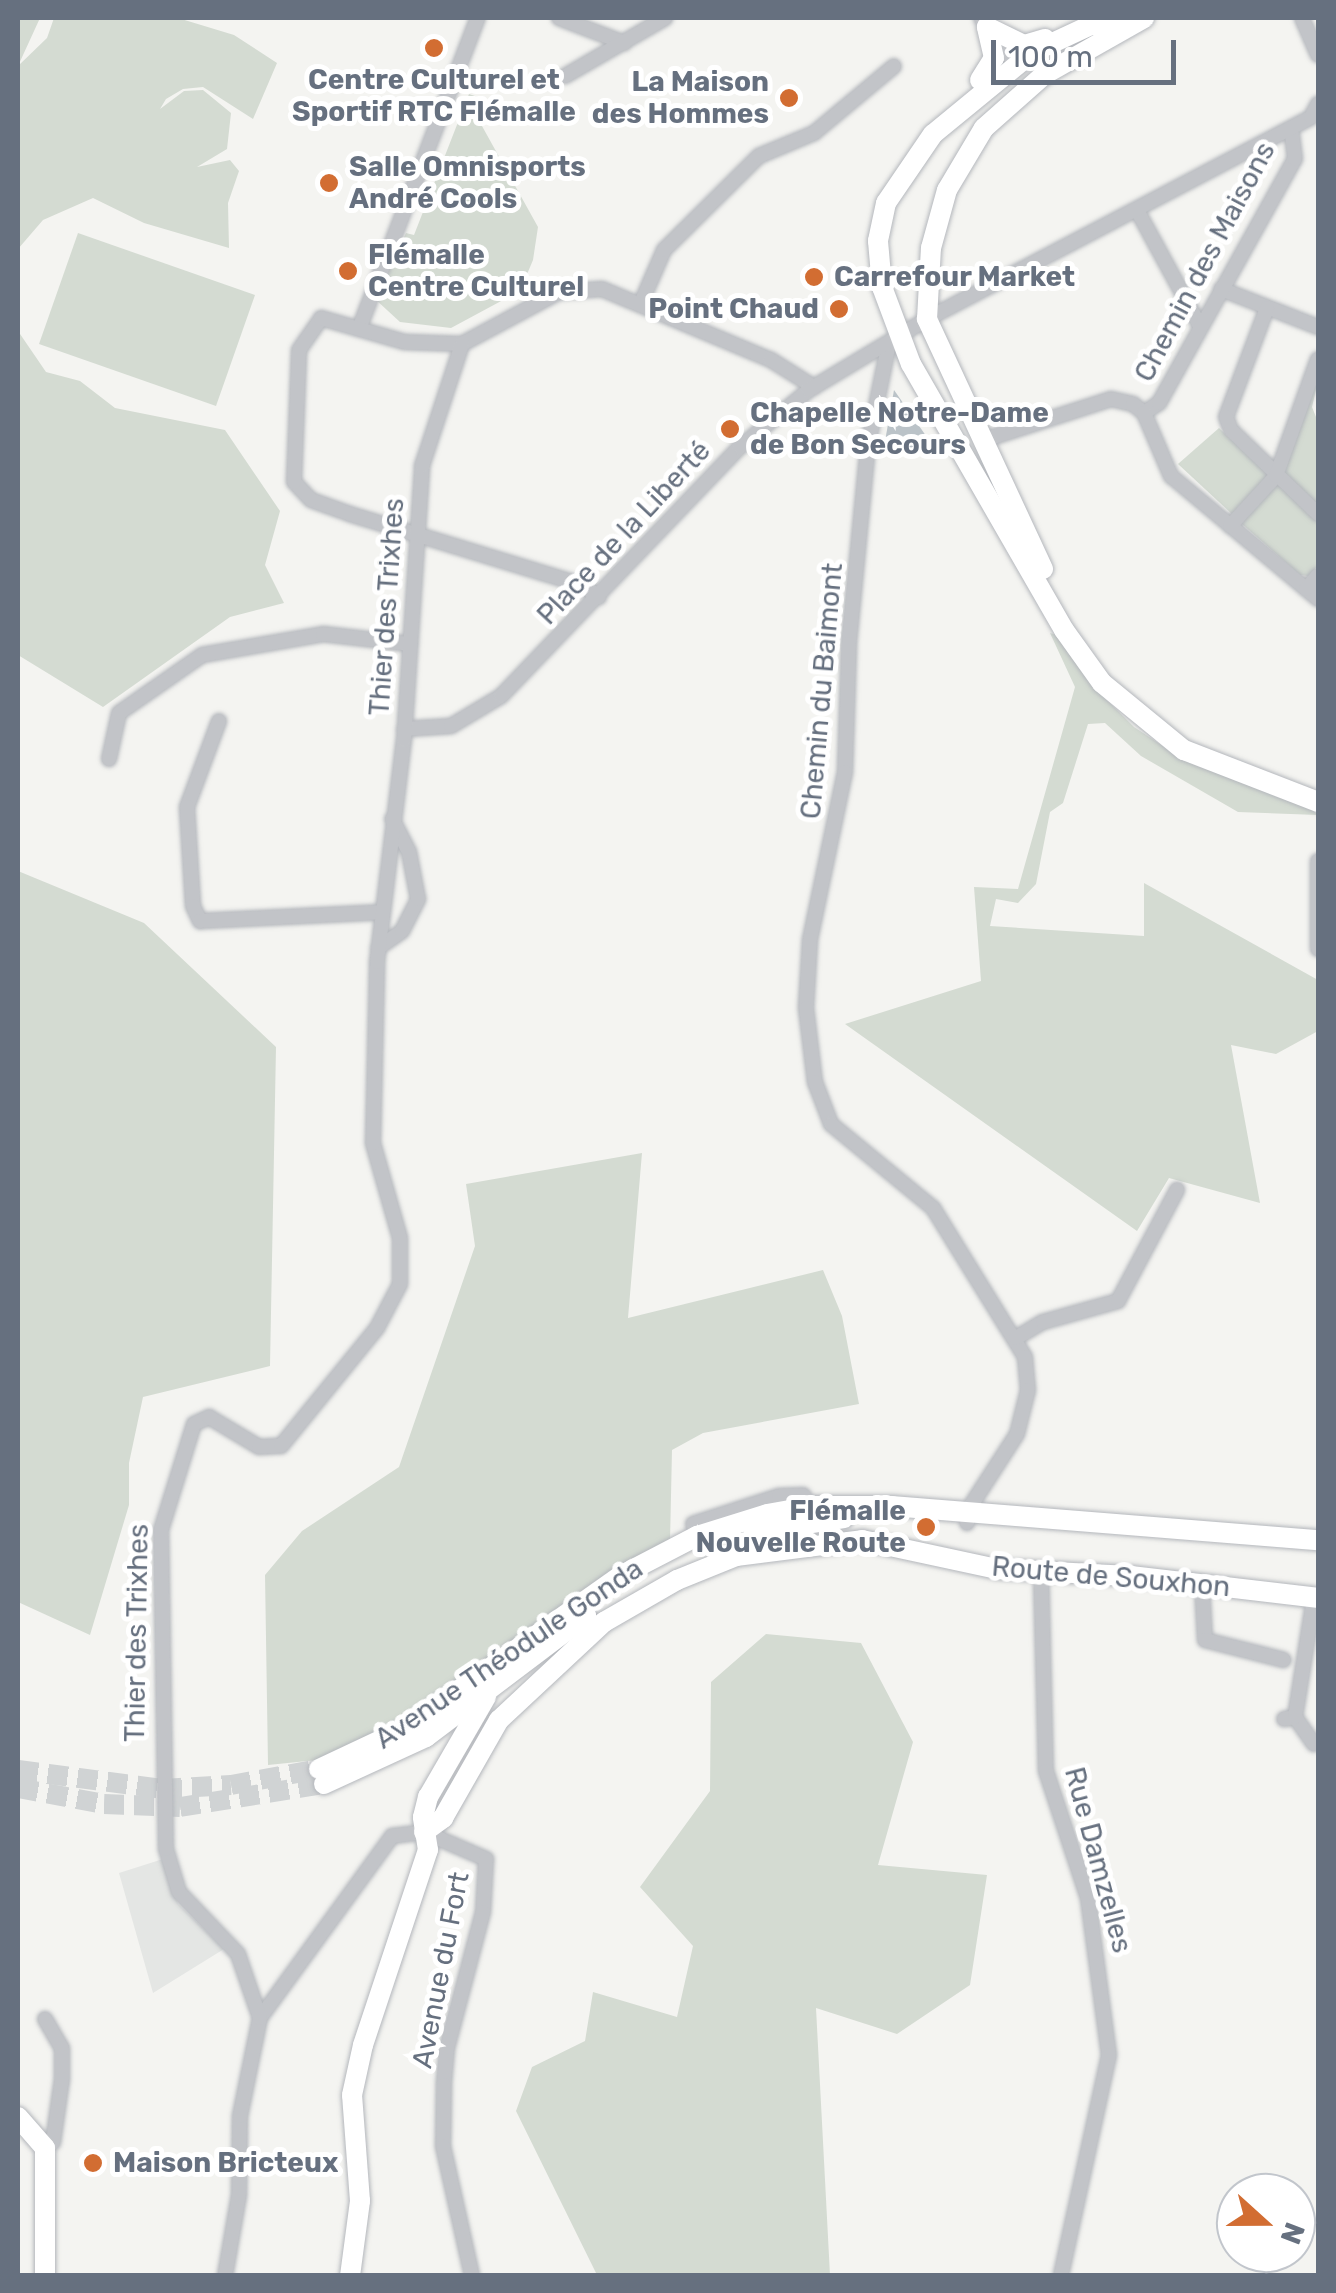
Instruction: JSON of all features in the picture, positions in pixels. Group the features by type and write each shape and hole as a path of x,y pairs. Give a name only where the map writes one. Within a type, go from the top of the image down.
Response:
{"main road":[{"path":"984,22 1024,44 1080,28 1117,28 1144,18"},
{"path":"942,125 947,110 992,66 984,22"},
{"path":"1080,28 1014,62 942,125 890,192 878,259 895,339 1064,630 1121,705 1184,750 1318,802"},
{"path":"1117,28 1109,40 1045,74 1002,109 968,148 946,190 928,276 938,326 1048,580 1092,660 1154,722 1210,753 1318,789"},
{"path":"1014,62 1045,74"},
{"path":"1002,109 1018,79 1014,62"},
{"path":"936,315 1048,580"},
{"name":"Avenue Théodule Gonda","path":"813,1514 715,1543 652,1570 426,1737 322,1776 404,1728 620,1576 721,1527 813,1514 968,1517 1318,1540"},
{"name":"Avenue Théodule Gonda","path":"968,1517 1318,1554"},
{"name":"Route de Souxhon","path":"423,1824 443,1818 499,1720 604,1622 677,1580 787,1546 862,1540 997,1570 1202,1584 1316,1598"},
{"path":"569,1629 604,1622"},
{"path":"350,2276 360,2201 352,2095 428,1850 423,1824 488,1691"},
{"path":"18,2117 44,2148 45,2276"}],"street":[{"path":"359,329 478,18"},
{"path":"562,18 624,44"},
{"path":"565,76 666,18"},
{"path":"1302,18 1318,55"},
{"path":"984,22 1014,62"},
{"path":"641,304 664,250 759,156 814,133 894,66"},
{"name":"Place de la Liberté","path":"404,729 451,726 490,705 599,597 740,447 814,387 936,315 1316,116"},
{"name":"Chemin des Maisons","path":"1144,413 1158,403 1297,154 1291,128"},
{"path":"1137,210 1200,326"},
{"path":"928,276 938,290 966,302"},
{"path":"599,597 582,585 311,500 294,482 299,350 321,318 404,342 462,344 570,288 602,289 791,370 814,387"},
{"path":"1221,290 1318,327"},
{"path":"1267,308 1226,417 1276,476 1318,514"},
{"name":"Chemin du Baimont","path":"895,339 868,444 848,644 845,772 808,955 810,1054 821,1104 836,1132 933,1208 1016,1338 1029,1380 1021,1420 1008,1454 968,1517"},
{"name":"Thier des Trixhes","path":"260,2018 238,1954 184,1899 166,1848 160,1530 169,1490 200,1418 219,1421 260,1447 282,1446 396,1296 400,1238 373,1143 378,948 404,729 413,533 422,466 462,344"},
{"path":"1230,526 1276,476 1318,358"},
{"path":"886,368 900,360 911,364"},
{"path":"987,438 1111,399 1144,413 1171,476 1312,594 1318,575"},
{"path":"109,759 119,713 202,655 324,634 410,644"},
{"path":"220,721 187,807 193,906 200,920 381,912"},
{"path":"378,948 402,931 418,900 409,852 392,819"},
{"path":"1318,861 1318,949"},
{"path":"1016,1338 1118,1300 1177,1190"},
{"name":"Avenue Théodule Gonda","path":"693,1524 779,1496 804,1495 813,1514"},
{"name":"Rue Damzelles","path":"1041,1571 1046,1771 1088,1898 1110,2055 1061,2276"},
{"path":"1202,1584 1205,1640 1284,1660"},
{"path":"1314,1744 1289,1718 1316,1598"},
{"path":"225,2276 239,2195 240,2116 260,2018 392,1836 423,1824"},
{"name":"Avenue du Fort","path":"423,1824 486,1858 488,1870 444,2085 443,2146 472,2276"},
{"path":"44,2020 62,2048 53,2142 44,2148"}],"shaded area":[{"path":"18,18 40,18 18,66"},
{"path":"54,18 178,18 234,35 277,63 253,119 203,87 183,89 166,99 160,109 184,91 203,90 231,113 227,149 197,167 230,160 239,171 228,203 229,248 144,223 93,198 43,220 18,249 18,66 47,38"},
{"path":"469,94 484,99 477,117 538,227 533,260 520,291 451,328 400,322 375,299 406,233 414,235"},
{"path":"78,233 255,295 216,406 39,344"},
{"path":"18,331 46,372 80,381 115,408 225,430 280,511 265,565 284,603 230,617 103,707 18,655"},
{"path":"1314,379 1318,381 1312,407 1318,422 1318,507 1282,476"},
{"path":"894,390 931,443 922,454 884,447"},
{"path":"1219,428 1268,475 1233,515 1178,464"},
{"path":"1277,484 1318,518 1318,565 1309,576 1300,575 1241,523"},
{"path":"1050,633 1060,636 1093,686 1134,727 1175,754 1303,802 1318,815 1238,812 1141,756 1105,723 1088,724 1063,803 1050,812 1036,884 1018,903 996,899 990,926 1144,936 1144,883 1318,980 1318,1031 1276,1054 1231,1045 1260,1203 1169,1178 1137,1231 845,1024 981,981 974,887 1018,889 1075,687"},
{"path":"18,871 144,923 276,1047 270,1366 143,1397 129,1463 129,1505 90,1635 18,1602"},
{"path":"642,1153 628,1318 823,1270 842,1316 859,1404 703,1433 672,1450 670,1542 386,1734 327,1759 268,1765 265,1575 302,1531 399,1467 475,1246 466,1184"},
{"path":"766,1634 861,1643 913,1742 878,1865 987,1875 970,1985 897,2034 816,2008 830,2275 597,2275 516,2111 532,2067 585,2041 593,1992 677,2017 693,1946 640,1887 710,1791 711,1682"},
{"path":"163,1859 178,1904 224,1949 153,1993 119,1873"}],"tunnel":[{"path":"18,1770 162,1789 231,1785 319,1769"},
{"path":"18,1788 104,1804 180,1807 324,1784"}],"place":[{"name":"Centre Culturel et Sportif RTC Flémalle","path":"434,48"},
{"name":"La Maison des Hommes","path":"789,98"},
{"name":"Salle Omnisports André Cools","path":"329,183"},
{"name":"Flémalle Centre Culturel","path":"348,271"},
{"name":"Carrefour Market","path":"814,277"},
{"name":"Point Chaud","path":"839,309"},
{"name":"Chapelle Notre-Dame de Bon Secours","path":"730,429"},
{"name":"Flémalle Nouvelle Route","path":"926,1527"},
{"name":"Maison Bricteux","path":"93,2163"}]}
